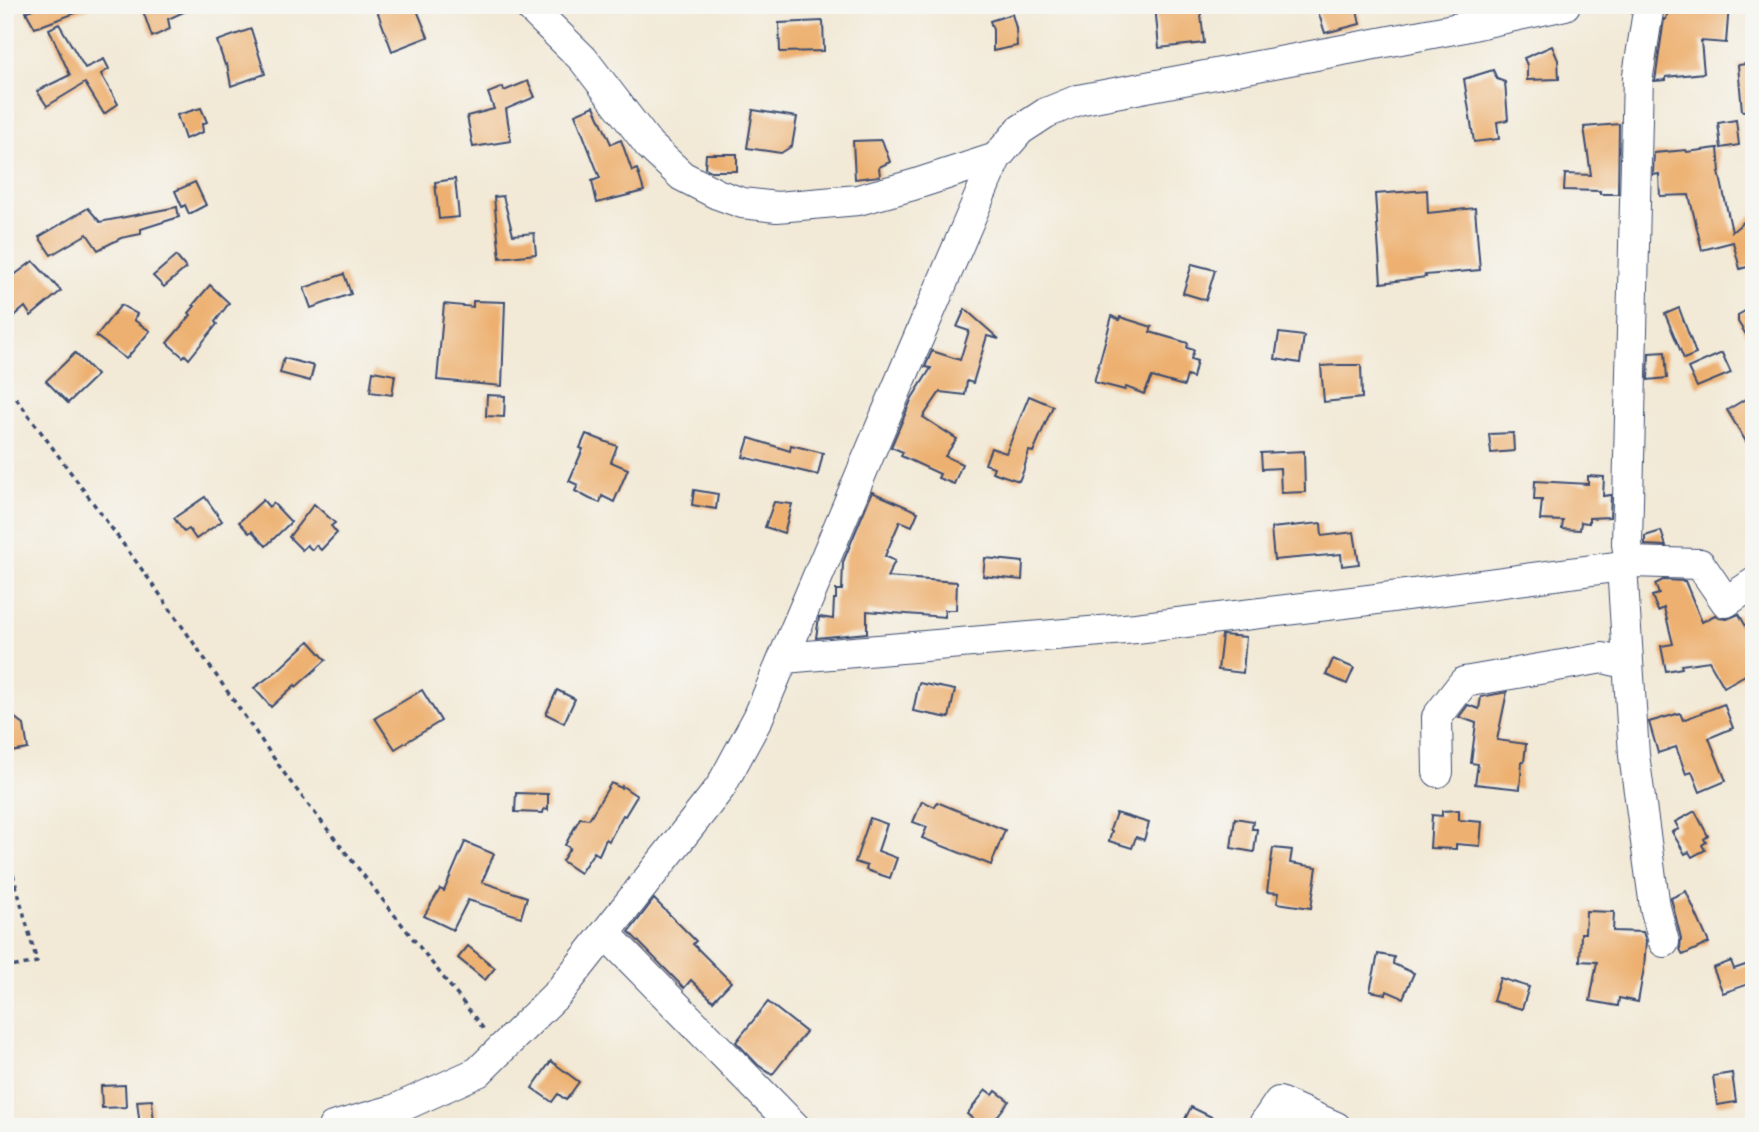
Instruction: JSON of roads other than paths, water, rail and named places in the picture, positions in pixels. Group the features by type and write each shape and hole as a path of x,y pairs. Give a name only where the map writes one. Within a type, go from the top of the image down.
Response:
{"street":[{"path":"528,5 583,60 649,145 682,176 742,203 777,207 858,200 996,158"},
{"path":"333,1127 394,1110 478,1072 559,992 720,788 758,718 996,158 1020,130 1046,113 1077,100 1460,28 1565,5"},
{"path":"1649,5 1638,75 1626,564 1628,664 1634,755 1655,907 1664,942"},
{"path":"784,658 1136,628 1368,600 1626,564 1700,564 1726,602 1754,583"},
{"path":"1438,772 1437,717 1464,682 1603,658 1628,664"},
{"path":"606,934 795,1127"},
{"path":"1262,1127 1279,1102 1336,1127"}]}
